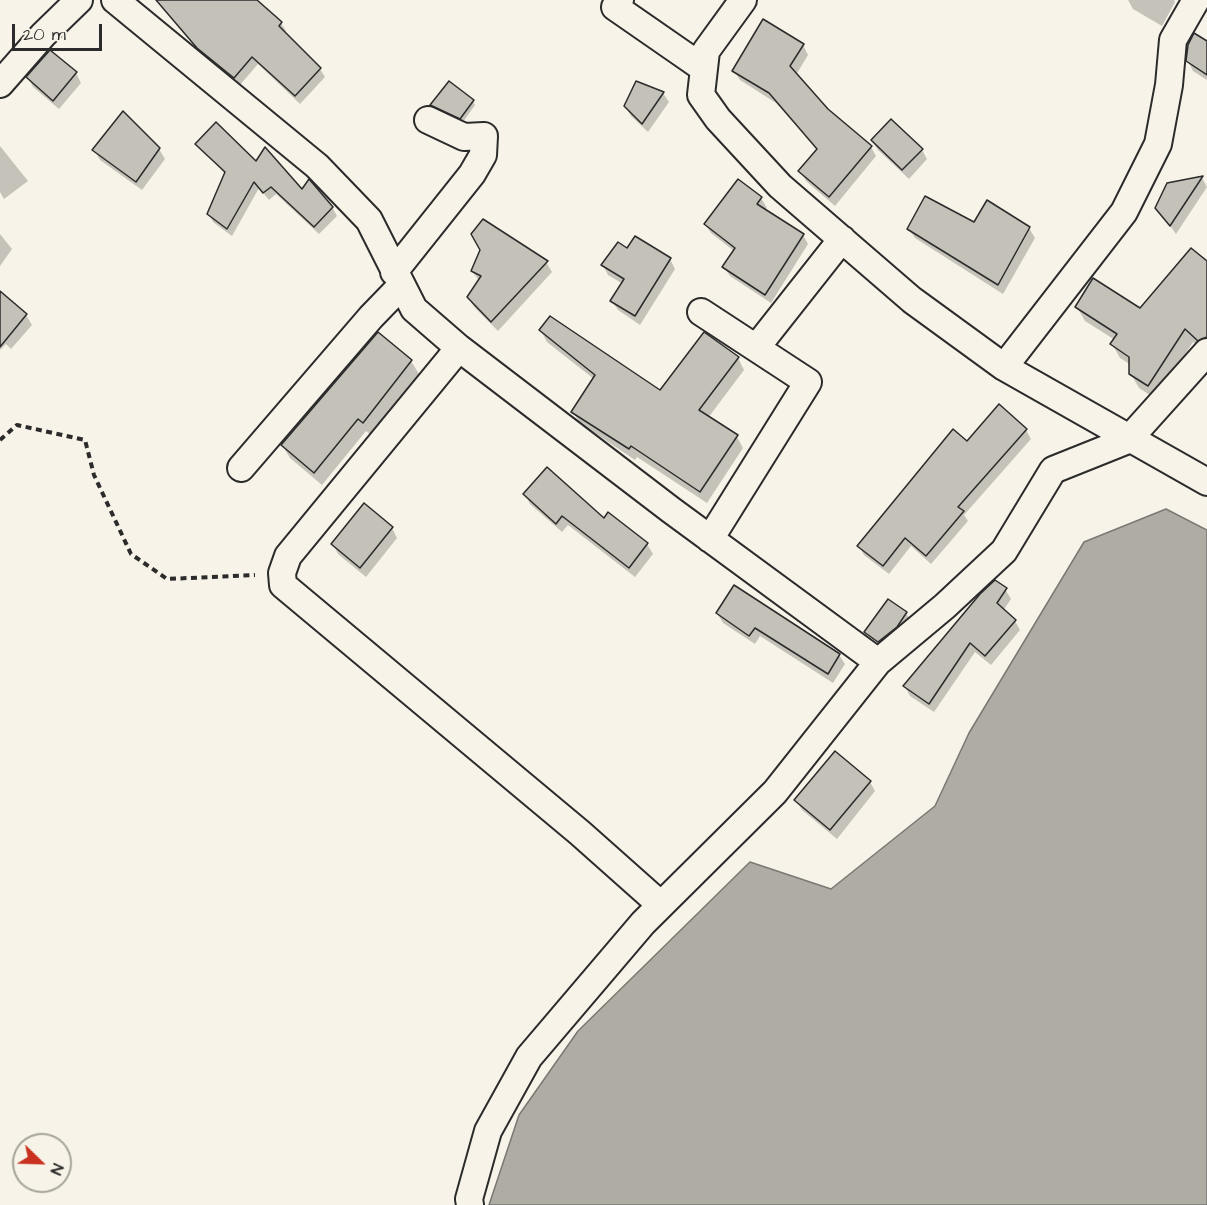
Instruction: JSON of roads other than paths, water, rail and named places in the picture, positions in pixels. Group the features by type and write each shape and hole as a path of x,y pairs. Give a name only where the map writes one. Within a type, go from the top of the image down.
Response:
{"street":[{"path":"0,84 43,35 79,0"},
{"path":"115,0 317,166 369,220 414,309 459,348 710,539 878,662"},
{"path":"620,0 615,8 703,68"},
{"path":"743,0 706,51 701,94 717,119 780,186 912,300 1004,367 1128,440 1207,482"},
{"path":"1004,367 1124,212 1158,144 1169,85 1173,40 1196,0"},
{"path":"241,468 371,317 483,155 484,136 464,137 428,120"},
{"path":"756,348 842,239"},
{"path":"701,312 808,382 710,539"},
{"path":"459,348 288,556 282,573 283,585 580,833 661,905"},
{"path":"470,1205 469,1199 488,1131 529,1057 661,905 775,792 878,662 945,606 1004,551 1053,470 1128,440 1207,352"}]}
